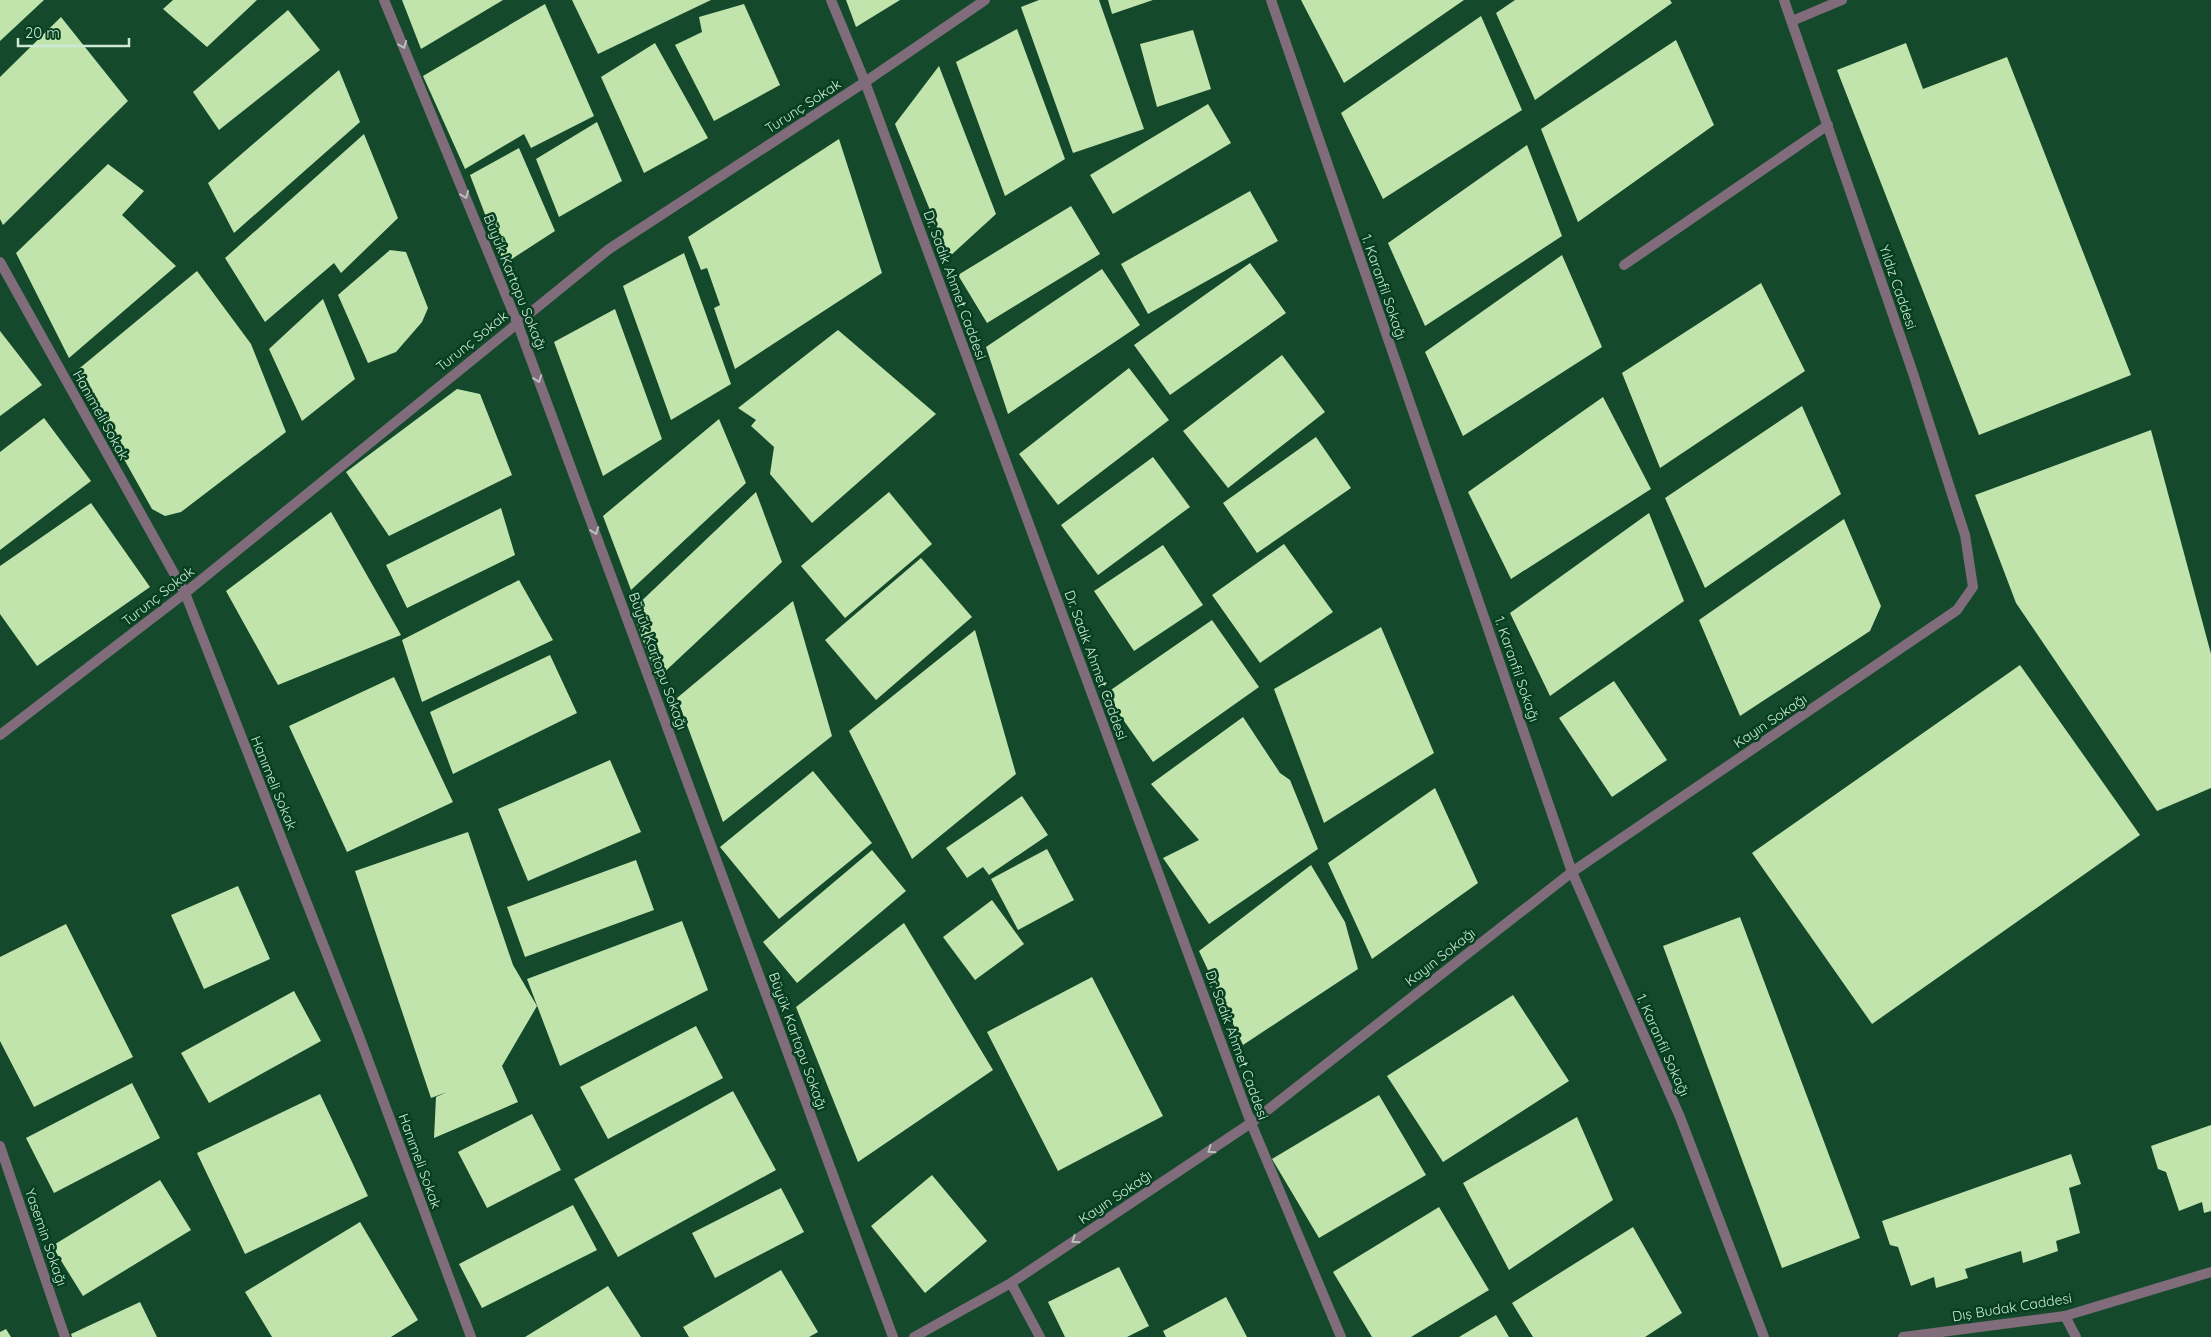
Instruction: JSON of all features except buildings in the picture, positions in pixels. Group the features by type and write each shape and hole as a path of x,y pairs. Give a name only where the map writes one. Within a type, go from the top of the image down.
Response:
{"street":[{"name":"Büyük Kartopu Sokağı","path":"384,0 517,322 893,1337"},
{"name":"Dr. Sadık Ahmet Caddesi","path":"831,0 865,82 1251,1123 1341,1337"},
{"name":"Turunç Sokak","path":"0,735 185,593 609,249 865,82 985,0"},
{"name":"1. Karanfil Sokağı","path":"1271,0 1572,872 1680,1118 1764,1337"},
{"name":"Yıldız Caddesi","path":"1784,0 1913,373 1965,535 1972,587"},
{"path":"1792,21 1842,0"},
{"path":"1624,265 1828,125"},
{"name":"Hanımeli Sokak","path":"0,262 185,593 358,1033 471,1337"},
{"name":"Kayın Sokağı","path":"914,1337 1011,1283 1251,1123 1572,872 1957,610 1972,587"},
{"name":"Yasemin Sokağı","path":"0,1146 65,1337"},
{"name":"Dış Budak Caddesi","path":"1903,1337 2065,1316 2211,1272"},
{"path":"1011,1283 1040,1337"},
{"path":"2065,1316 2076,1337"}]}
